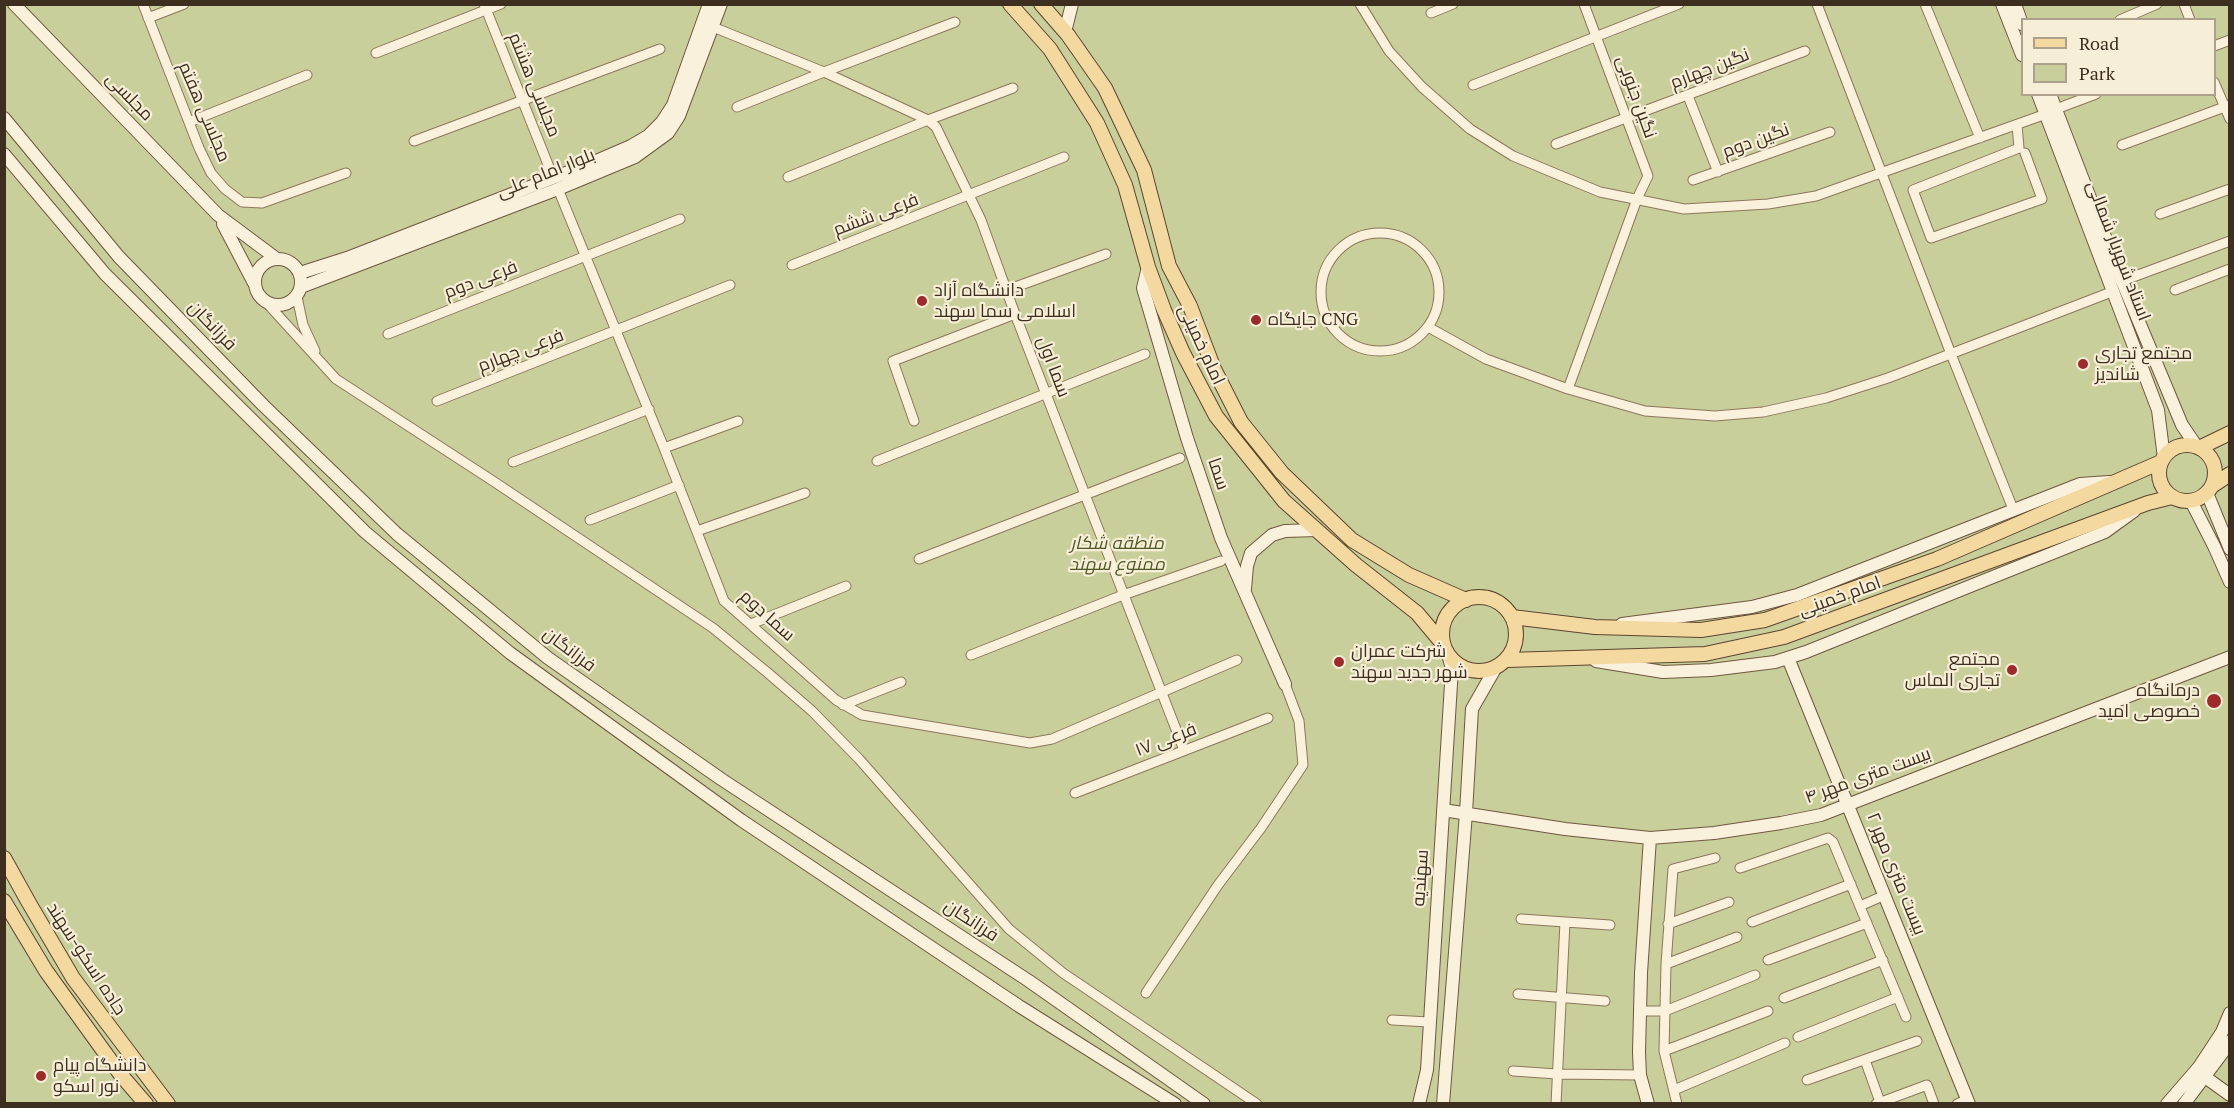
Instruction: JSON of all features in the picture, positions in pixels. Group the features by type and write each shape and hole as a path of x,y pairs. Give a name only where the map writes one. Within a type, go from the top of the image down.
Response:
{"main road":[{"name":"مجلسی","path":"14,4 218,215 277,259"},
{"name":"بلوار امام علی","path":"708,25 709,4"},
{"name":"بلوار امام علی","path":"299,292 555,183 648,136 662,122 673,105 708,25 721,4"},
{"name":"امام خمینی","path":"1010,4 1050,49 1097,123 1125,184 1148,267 1183,353 1216,416 1284,501 1356,565 1417,613 1446,650"},
{"name":"امام خمینی","path":"1041,4 1065,32 1105,88 1144,170 1170,266 1190,306 1214,369 1241,422 1282,473 1352,540 1408,574 1466,600"},
{"path":"1065,32 1071,4"},
{"path":"2002,4 2021,52"},
{"path":"2015,4 2021,21"},
{"name":"استاد شهریار شمالی","path":"2039,96 2051,112 2118,286 2158,410 2163,460"},
{"name":"استاد شهریار شمالی","path":"2050,96 2051,112"},
{"name":"فرزانگان","path":"4,118 119,257 263,405 397,534 548,658 721,779 1029,981 1204,1104"},
{"name":"فرزانگان","path":"4,154 105,274 365,532 510,653 741,820 1019,1006 1175,1104"},
{"name":"بلوار امام علی","path":"300,273 555,183"},
{"name":"مجلسی","path":"218,215 255,285"},
{"path":"286,260 300,273 299,292 287,304 276,305 265,301 258,294 255,285 256,276 268,261 286,260"},
{"name":"سما","path":"1148,267 1143,288 1187,438 1221,538 1285,684"},
{"name":"استاد شهریار شمالی","path":"2118,286 2182,425 2198,448"},
{"path":"2198,448 2229,433"},
{"path":"2229,474 2209,490 2191,501 2181,501 2165,491 2159,473 2163,460 2172,450 2180,446 2198,448 2210,457 2215,471 2209,490 2229,549"},
{"name":"امام خمینی","path":"1512,617 1595,627 1701,630 1765,620 1937,559 2119,482 2163,460"},
{"path":"1595,627 1752,607 1797,595 2080,484 2119,482"},
{"name":"امام خمینی","path":"1502,664 1705,654 1784,637 2143,505 2172,497"},
{"path":"2191,501 2229,582"},
{"path":"1583,659 1663,672 1721,669 1775,662 2105,532 2143,505"},
{"path":"1244,590 1251,553 1272,535 1285,531 1317,530"},
{"path":"1443,1104 1472,709 1513,650 1516,639 1516,628 1512,617 1506,609 1487,598 1466,600 1449,613 1442,634 1446,650 1465,669 1475,671 1502,664"},
{"name":"سهندیه","path":"1419,1104 1427,1070 1452,668 1446,650"},
{"name":"بیست متری مهر ۴","path":"1443,810 1565,829 1650,838 1714,833 1781,823 1821,815 2229,657"},
{"name":"بیست متری مهر ۲","path":"1788,658 1849,804 1965,1102"},
{"path":"1648,1104 1640,1075 1640,1011 1650,838"},
{"name":"جاده اسکو-سهند","path":"4,858 72,978 168,1104"},
{"name":"جاده اسکو-سهند","path":"4,902 46,971 121,1075 146,1104"},
{"path":"2166,1104 2199,1068 2222,1032 2229,1013"},
{"path":"2184,1104 2229,1041"},
{"path":"2205,1077 2229,1095"}],"street":[{"name":"مجلسی هفتم","path":"143,4 211,173 225,189 242,202 262,203 346,173"},
{"path":"148,18 184,4"},
{"path":"376,53 485,7 501,4"},
{"path":"1360,4 1389,51 1422,87 1470,129 1513,156 1600,192 1683,209 1768,204 1816,196 2017,125 2091,96"},
{"path":"1431,13 1453,4"},
{"name":"نگین جنوبی","path":"1568,388 1637,199 1648,176 1584,4"},
{"path":"1473,85 1679,4"},
{"path":"1817,4 2013,509"},
{"path":"1925,4 1980,138"},
{"path":"2125,18 2157,4"},
{"name":"مجلسی هشتم","path":"485,7 555,183"},
{"path":"737,107 956,22"},
{"path":"708,25 824,72 928,120"},
{"path":"414,141 660,49"},
{"name":"نگین چهارم","path":"1556,144 1805,51"},
{"path":"189,122 307,75"},
{"path":"2216,86 2227,106 2229,119"},
{"path":"788,177 1013,88"},
{"path":"1688,96 1718,172"},
{"path":"2122,145 2227,106"},
{"name":"سما اول","path":"928,120 936,127 971,195 1084,495 1184,750"},
{"path":"2017,125 2019,148 1913,190 1931,237 2042,199 2025,153"},
{"name":"نگین دوم","path":"1694,180 1830,132"},
{"name":"فرعی ششم","path":"792,265 1064,157"},
{"name":"سما دوم","path":"555,183 649,409 724,601 843,705 862,715 1030,743 1052,739 1237,660"},
{"path":"2160,214 2229,189"},
{"name":"فرعی دوم","path":"387,334 680,219"},
{"path":"1371,234 1390,234 1415,244 1428,258 1439,283 1439,302 1428,327 1415,340 1389,351 1362,348 1345,340 1327,319 1322,301 1324,274 1332,257 1353,239 1371,234"},
{"path":"1428,327 1486,359 1568,388 1645,411 1715,416 1763,412 1826,398 1951,354 2229,241"},
{"path":"1007,290 1106,254"},
{"path":"2175,290 2229,269"},
{"name":"فرعی چهارم","path":"437,401 730,285"},
{"path":"299,292 303,325 318,359"},
{"path":"265,301 336,379 713,628 812,711 859,759 1009,929 1063,973 1257,1104"},
{"path":"914,421 893,361 1015,314"},
{"path":"877,461 1145,354"},
{"path":"513,462 649,409"},
{"path":"664,448 738,421"},
{"path":"919,559 1180,458"},
{"path":"590,520 679,485"},
{"path":"697,531 805,493"},
{"path":"971,655 1123,595 1221,561"},
{"path":"751,624 846,586"},
{"path":"843,705 901,682"},
{"path":"1146,993 1218,885 1261,828 1303,765 1299,721 1285,684"},
{"name":"فرعی ۱۷","path":"1075,793 1268,718"},
{"path":"1740,868 1828,838 1833,842 1906,1017"},
{"path":"1677,1104 1664,1052 1665,964 1672,869 1715,858"},
{"path":"1752,922 1851,884"},
{"path":"1860,906 1885,895"},
{"path":"1668,924 1729,902"},
{"path":"1521,919 1610,925"},
{"path":"1556,1104 1565,922"},
{"path":"1768,960 1867,922"},
{"path":"1665,964 1737,937"},
{"path":"1784,998 1882,960"},
{"path":"1640,1011 1665,1011 1755,975"},
{"path":"1518,994 1605,1001"},
{"path":"1798,1037 1898,997"},
{"path":"1664,1052 1768,1011"},
{"path":"1392,1020 1429,1022"},
{"path":"1807,1080 1917,1041"},
{"path":"1674,1090 1785,1043"},
{"path":"1865,1060 1878,1103 1927,1085 1934,1104"},
{"path":"1513,1071 1640,1075"}],"green space":[{"name":"منطقه شکار ممنوع سهند","path":"5,5 2229,5 2229,1103 5,1104"}],"place":[{"name":"دانشگاه آزاد اسلامی سما سهند","path":"922,301"},
{"name":"جایگاه CNG","path":"1256,320"},
{"name":"مجتمع تجاری شاندیز","path":"2083,364"},
{"name":"شرکت عمران شهر جدید سهند","path":"1339,662"},
{"name":"مجتمع تجاری الماس","path":"2012,670"},
{"name":"درمانگاه خصوصی امید","path":"2214,701"},
{"name":"دانشگاه پیام نور اسکو","path":"41,1076"}]}
